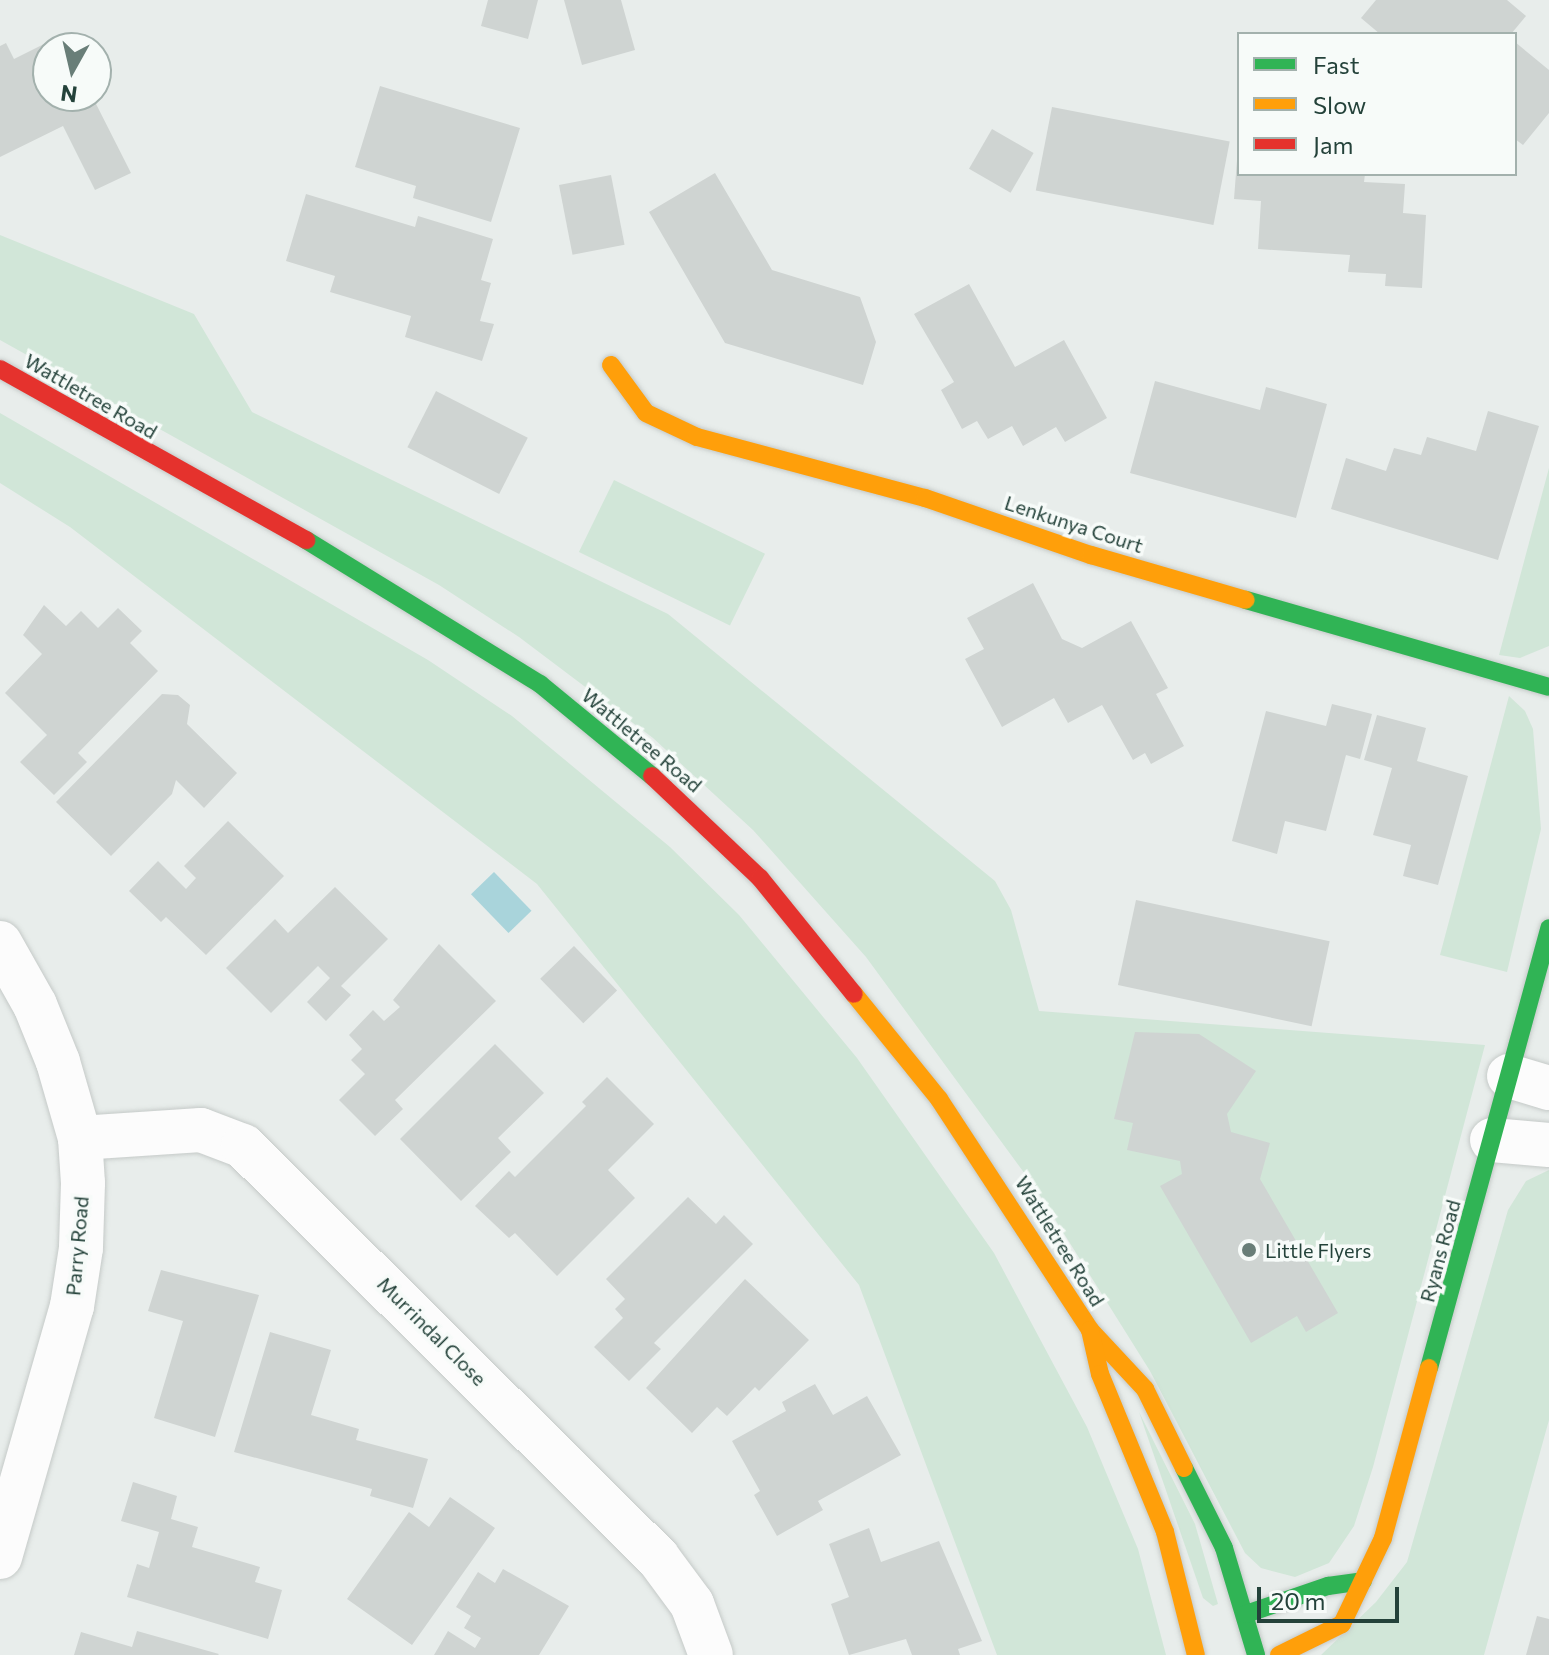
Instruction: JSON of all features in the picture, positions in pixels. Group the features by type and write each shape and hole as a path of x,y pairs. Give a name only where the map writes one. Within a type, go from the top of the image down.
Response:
{"main road":[{"name":"Lenkunya Court","path":"611,365 646,413 697,437 925,498 1091,555 1549,687"},
{"name":"Wattletree Road","path":"0,369 379,581 540,684 622,748 760,878 880,1021 998,1184 1090,1330 1145,1389 1224,1548 1246,1614"},
{"name":"Ryans Road","path":"1279,1655 1342,1624 1363,1581 1400,1487 1492,1140 1529,1082 1549,928"},
{"name":"Wattletree Road","path":"1090,1330 1100,1374 1205,1627"},
{"path":"1196,1655 1205,1627 1328,1586 1363,1581"},
{"path":"1246,1614 1256,1655"}],"street":[{"name":"Parry Road","path":"0,943 35,1005 80,1138 81,1248 72,1306 0,1557"},
{"name":"Murrindal Close","path":"80,1138 201,1130 224,1135 252,1154 658,1558 692,1604 711,1655"},
{"path":"1492,1140 1549,1145"}],"green space":[{"path":"0,235 194,314 252,412 668,614 995,881 1011,910 1039,1011 1485,1045 1373,1467 1354,1526 1329,1563 1295,1577 1261,1568 1245,1553 1150,1371 1036,1189 866,957 753,830 653,738 519,637 439,585 0,340"},
{"path":"0,413 428,660 512,716 670,847 739,915 857,1058 994,1253 1087,1427 1138,1549 1166,1655 997,1655 859,1285 537,884 70,527 0,483"},
{"path":"1549,468 1549,646 1520,658 1499,655"},
{"path":"614,480 765,554 730,626 579,552"},
{"path":"1509,696 1525,711 1533,729 1541,829 1507,972 1440,955"},
{"path":"1549,1170 1549,1420 1484,1655 1321,1655 1376,1602 1407,1562 1508,1210 1526,1181"},
{"path":"1139,1412 1195,1524 1218,1604 1213,1606 1203,1598"}],"water":[{"path":"494,872 532,911 508,933 471,894"}],"building":[{"path":"488,0 538,0 528,39 481,26"},
{"path":"564,0 621,0 635,50 582,65"},
{"path":"1376,0 1507,0 1526,16 1513,32 1378,32 1361,18"},
{"path":"6,43 14,59 32,50 32,112 100,112 131,173 95,190 63,126 0,157 0,46"},
{"path":"1517,44 1549,70 1549,113 1523,145 1517,140"},
{"path":"380,86 520,128 491,222 413,198 416,186 355,167"},
{"path":"1052,107 1230,142 1213,225 1036,190"},
{"path":"992,129 1034,153 1011,193 969,169"},
{"path":"1237,160 1237,176 1365,176 1364,182 1405,184 1403,213 1426,215 1422,288 1385,286 1386,274 1348,272 1350,255 1258,249 1261,201 1234,199"},
{"path":"715,173 772,270 860,297 876,342 863,385 725,343 649,212"},
{"path":"611,175 625,245 573,255 559,185"},
{"path":"306,194 415,227 418,216 493,239 481,280 491,283 480,321 494,324 482,361 405,337 411,316 330,292 335,276 286,261"},
{"path":"969,284 1015,367 1064,340 1107,418 1065,442 1056,427 1023,446 1012,426 988,439 977,421 962,429 941,390 954,382 914,314"},
{"path":"1155,381 1260,410 1266,387 1327,404 1296,518 1130,473"},
{"path":"436,391 528,438 499,494 407,447"},
{"path":"1488,411 1539,426 1498,560 1331,509 1346,458 1386,471 1394,448 1421,455 1427,437 1476,451"},
{"path":"1033,583 1062,639 1082,648 1131,621 1168,688 1156,694 1184,746 1151,764 1145,753 1133,760 1102,705 1068,723 1054,698 1002,727 965,659 984,649 967,618"},
{"path":"44,605 66,626 81,611 98,628 118,608 142,631 130,643 158,671 78,753 87,762 54,795 20,762 47,735 5,693 42,654 23,635"},
{"path":"162,694 178,695 190,705 187,724 237,773 204,808 176,780 172,794 111,856 56,802"},
{"path":"1332,704 1372,714 1360,759 1346,755 1326,831 1285,821 1277,854 1232,841 1266,711 1326,726"},
{"path":"1377,715 1426,728 1417,761 1468,776 1438,885 1403,876 1411,845 1373,835 1392,768 1364,760"},
{"path":"228,821 284,876 206,955 166,917 161,922 129,891 158,861 186,889 196,878 184,866"},
{"path":"335,887 388,939 341,986 351,995 326,1021 307,1002 330,978 318,966 271,1013 226,968 275,919 288,933"},
{"path":"1136,900 1330,941 1312,1026 1118,985"},
{"path":"439,944 496,1001 395,1100 403,1109 375,1136 339,1100 365,1074 351,1060 362,1049 349,1035 373,1010 384,1021 400,1007 393,1000"},
{"path":"574,946 617,991 583,1023 540,979"},
{"name":"Little Flyers","path":"1135,1032 1199,1034 1256,1071 1227,1114 1231,1132 1270,1143 1260,1179 1338,1313 1306,1332 1297,1316 1251,1343 1160,1186 1182,1174 1180,1161 1127,1150 1133,1123 1114,1119"},
{"path":"495,1044 544,1093 498,1138 511,1152 461,1201 400,1139"},
{"path":"607,1077 654,1124 608,1170 635,1198 557,1276 515,1233 509,1238 475,1206 509,1171 515,1177 586,1106 582,1102"},
{"path":"688,1197 716,1224 724,1215 753,1244 654,1343 661,1349 629,1381 594,1347 623,1318 615,1309 625,1299 606,1279"},
{"path":"161,1270 259,1295 215,1437 154,1418 183,1321 148,1311"},
{"path":"745,1279 809,1340 759,1391 755,1387 727,1416 717,1407 692,1433 646,1388"},
{"path":"270,1332 331,1350 311,1415 359,1429 356,1440 428,1459 413,1508 370,1496 372,1489 234,1452"},
{"path":"815,1384 833,1415 867,1396 901,1455 818,1501 823,1510 777,1536 754,1495 760,1491 732,1441 786,1411 782,1402"},
{"path":"133,1482 177,1496 171,1519 198,1527 192,1547 260,1567 255,1582 282,1590 268,1639 127,1597 137,1564 149,1568 159,1532 121,1521"},
{"path":"450,1497 495,1528 412,1645 347,1599 409,1512 429,1527"},
{"path":"869,1528 881,1562 939,1541 982,1641 958,1649 960,1655 912,1655 906,1639 849,1655 831,1604 849,1597 829,1544"},
{"path":"503,1569 569,1606 539,1655 434,1655 448,1631 475,1648 481,1638 464,1628 471,1616 456,1607 478,1572 495,1583"},
{"path":"1537,1616 1549,1619 1549,1655 1526,1655"},
{"path":"137,1631 219,1654 74,1655 81,1632 132,1647"}],"traffic: fast":[{"path":"306,540 540,684 652,776"},
{"path":"1246,600 1549,687"},
{"path":"1429,1368 1549,928"},
{"path":"1184,1468 1224,1548 1256,1655"},
{"path":"1246,1614 1328,1586 1363,1581"}],"traffic: slow":[{"path":"611,365 646,413 697,437 925,498 1091,555 1246,600"},
{"path":"854,994 939,1099 1090,1330 1145,1389 1184,1468"},
{"path":"1090,1330 1100,1374 1165,1532 1196,1655"},
{"path":"1279,1655 1342,1624 1383,1538 1429,1368"}],"traffic: jam":[{"path":"0,369 306,540"},
{"path":"652,776 760,878 854,994"}],"place":[{"name":"Little Flyers","path":"1249,1250"}]}
